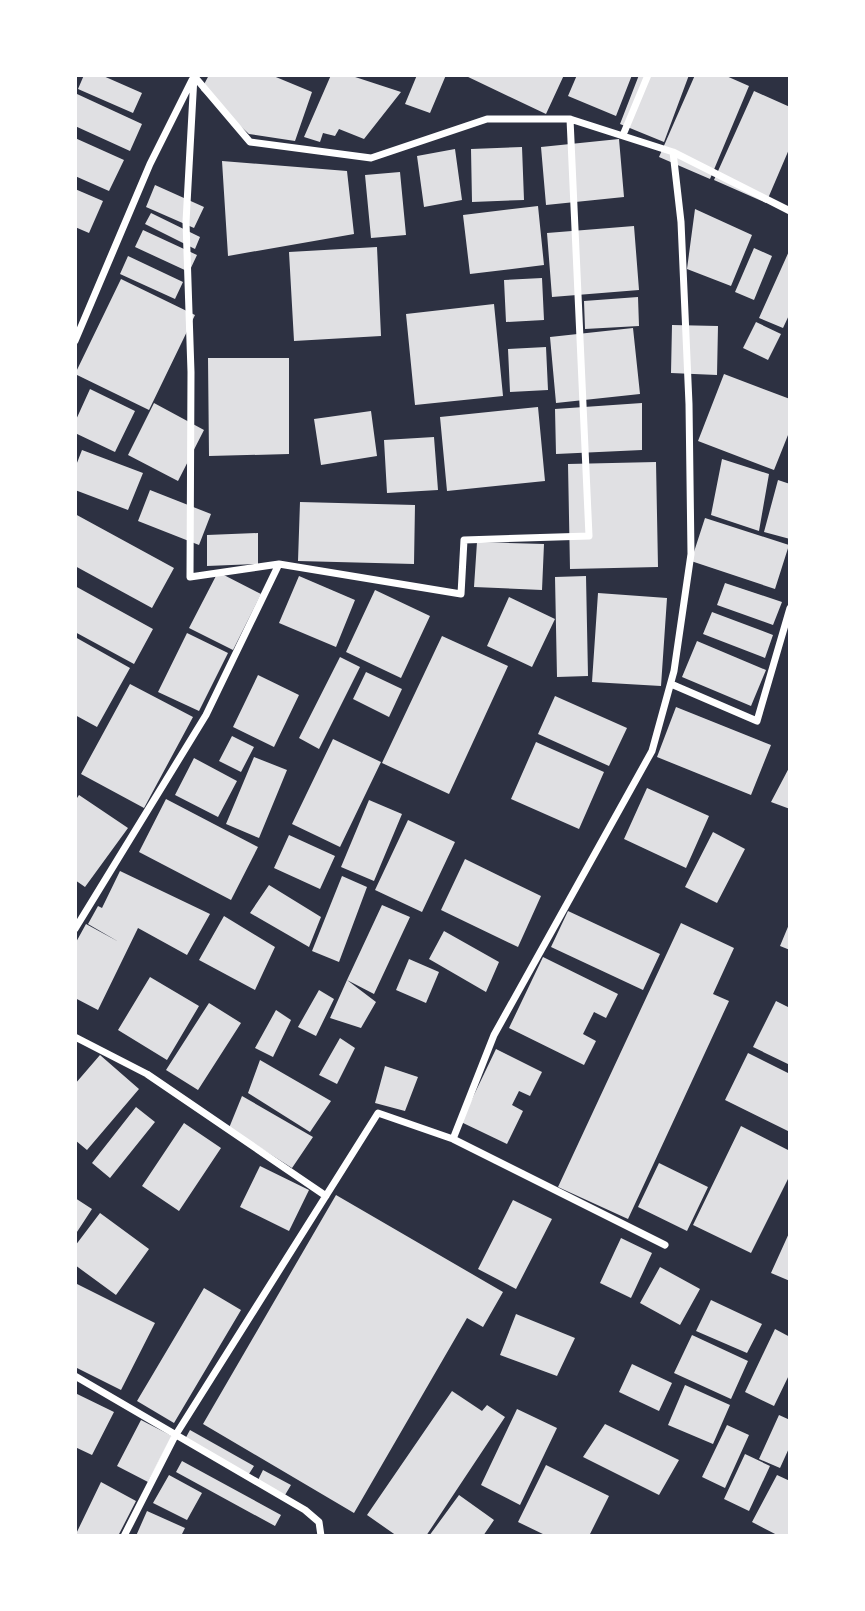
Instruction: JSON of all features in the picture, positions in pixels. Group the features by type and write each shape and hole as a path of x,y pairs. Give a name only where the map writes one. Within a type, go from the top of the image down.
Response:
{"street":[{"path":"623,135 648,75"},
{"path":"194,76 186,222 191,372 190,577 279,565 461,593 464,540 589,536 570,119"},
{"path":"194,76 250,142 372,158 487,119 570,119 673,152 790,211"},
{"path":"75,341 149,164 194,76"},
{"path":"453,1139 494,1035 652,751 671,684 691,554 689,404 682,248 673,152"},
{"path":"75,929 206,715 279,565"},
{"path":"671,684 757,721 790,608"},
{"path":"75,1037 147,1074 326,1196"},
{"path":"124,1536 175,1436 378,1113 453,1139 665,1245"},
{"path":"75,1376 305,1510 319,1522 321,1536"}],"building":[{"path":"84,75 101,75 142,93 133,113 78,89"},
{"path":"209,75 271,75 312,92 295,141 249,134 201,90"},
{"path":"331,75 349,75 401,92 364,139 339,129 335,136 323,133 320,142 304,137"},
{"path":"417,75 446,75 430,113 405,104"},
{"path":"464,75 564,75 546,114"},
{"path":"577,75 632,75 616,116 568,96"},
{"path":"639,75 689,75 664,142 620,124"},
{"path":"695,75 724,75 749,86 710,179 659,157"},
{"path":"754,91 790,107 790,147 766,203 714,180"},
{"path":"77,94 142,124 130,151 75,126"},
{"path":"75,138 124,160 109,191 75,176"},
{"path":"619,139 624,197 546,205 541,147"},
{"path":"522,147 524,200 472,202 471,149"},
{"path":"455,149 462,200 424,207 417,156"},
{"path":"222,161 347,171 354,234 228,256"},
{"path":"400,172 406,235 371,238 365,175"},
{"path":"155,185 204,207 194,228 146,207"},
{"path":"75,189 103,201 89,233 75,227"},
{"path":"538,206 544,265 470,274 463,215"},
{"path":"695,209 752,235 731,286 687,269"},
{"path":"151,213 200,237 195,249 145,224"},
{"path":"634,226 639,290 552,297 547,233"},
{"path":"143,230 197,255 189,272 135,247"},
{"path":"377,247 381,336 294,341 289,252"},
{"path":"754,248 772,256 754,300 735,292"},
{"path":"790,249 790,313 783,328 759,318"},
{"path":"128,256 183,282 175,299 120,274"},
{"path":"542,278 544,320 506,322 504,280"},
{"path":"121,279 195,315 149,410 75,374"},
{"path":"638,297 639,326 585,329 584,301"},
{"path":"494,304 503,396 415,405 406,314"},
{"path":"756,322 781,334 768,360 743,348"},
{"path":"672,325 718,326 717,375 671,373"},
{"path":"633,328 640,394 556,403 550,337"},
{"path":"546,347 548,390 510,392 508,349"},
{"path":"208,358 289,358 289,454 209,456"},
{"path":"724,374 790,399 790,430 774,470 698,441"},
{"path":"90,389 135,411 115,452 75,433 75,422"},
{"path":"154,403 204,430 178,481 128,455"},
{"path":"642,403 642,450 556,454 555,409"},
{"path":"538,407 545,481 447,491 440,417"},
{"path":"371,411 377,456 321,465 314,419"},
{"path":"434,437 438,490 387,493 384,440"},
{"path":"82,450 143,473 128,510 75,490 75,468"},
{"path":"722,459 769,474 759,531 711,515"},
{"path":"656,462 658,567 570,569 568,464"},
{"path":"778,480 790,484 790,539 764,532"},
{"path":"150,490 211,514 199,545 138,521"},
{"path":"300,502 415,505 414,564 298,561"},
{"path":"75,514 174,568 152,608 75,566"},
{"path":"705,518 789,545 775,589 691,561"},
{"path":"258,533 258,564 207,566 207,535"},
{"path":"477,542 544,544 542,590 474,587"},
{"path":"218,572 261,594 233,650 189,628"},
{"path":"299,576 355,600 336,647 279,623"},
{"path":"586,576 588,676 557,677 555,577"},
{"path":"725,583 782,602 773,625 717,605"},
{"path":"75,586 153,629 134,664 75,632"},
{"path":"375,590 430,616 401,678 346,652"},
{"path":"598,593 667,598 661,686 592,682"},
{"path":"509,597 555,619 532,667 487,646"},
{"path":"712,612 773,635 765,658 703,634"},
{"path":"187,633 228,653 199,711 158,692"},
{"path":"442,636 508,666 449,794 382,763"},
{"path":"75,637 130,668 97,727 75,715"},
{"path":"697,641 766,670 751,706 682,677"},
{"path":"340,657 360,667 319,749 299,738"},
{"path":"366,672 402,689 389,717 353,699"},
{"path":"258,675 299,695 274,747 233,727"},
{"path":"130,684 193,717 144,808 81,774"},
{"path":"555,696 627,728 609,766 538,734"},
{"path":"676,707 771,745 751,795 657,757"},
{"path":"232,736 254,747 241,772 219,761"},
{"path":"333,739 381,762 340,847 292,824"},
{"path":"536,742 604,772 579,829 511,799"},
{"path":"254,757 287,770 259,838 226,824"},
{"path":"194,758 237,781 218,817 175,795"},
{"path":"790,766 790,809 771,802"},
{"path":"647,788 709,816 686,868 624,839"},
{"path":"79,795 128,828 85,887 75,880 75,801"},
{"path":"166,799 258,847 231,900 139,852"},
{"path":"369,800 402,814 374,881 341,867"},
{"path":"408,820 455,842 422,912 375,890"},
{"path":"713,832 745,849 717,903 685,887"},
{"path":"289,835 335,856 320,889 274,868"},
{"path":"465,859 541,896 518,947 441,910"},
{"path":"120,871 210,914 187,955 138,928 98,1010 75,998 75,944 86,924 119,942 88,924 98,906 102,908"},
{"path":"342,876 367,887 339,962 312,951"},
{"path":"269,885 321,917 309,947 250,913"},
{"path":"382,905 410,917 374,994 347,980"},
{"path":"568,911 660,954 643,990 551,947"},
{"path":"224,916 275,947 255,990 199,960"},
{"path":"790,922 790,950 780,946"},
{"path":"681,923 734,948 713,994 729,1001 628,1219 558,1187"},
{"path":"444,931 499,962 486,992 429,959"},
{"path":"543,957 618,994 606,1018 594,1012 583,1034 596,1041 584,1065 509,1028"},
{"path":"409,959 439,972 426,1003 396,990"},
{"path":"150,977 199,1006 167,1060 118,1030"},
{"path":"347,980 376,1002 361,1028 330,1018"},
{"path":"319,990 334,999 316,1036 298,1027"},
{"path":"776,1001 790,1008 790,1065 753,1047"},
{"path":"209,1003 241,1023 198,1090 166,1070"},
{"path":"276,1010 291,1020 273,1057 255,1048"},
{"path":"340,1038 355,1048 337,1084 319,1075"},
{"path":"496,1049 542,1072 530,1096 519,1091 512,1105 523,1111 507,1144 461,1122"},
{"path":"748,1053 790,1074 790,1132 725,1100"},
{"path":"100,1055 139,1089 87,1150 75,1140 75,1084"},
{"path":"260,1060 331,1101 310,1132 248,1093"},
{"path":"385,1066 418,1077 405,1111 375,1103"},
{"path":"242,1096 313,1137 292,1168 229,1128"},
{"path":"136,1107 155,1122 110,1178 92,1163"},
{"path":"184,1123 221,1148 179,1211 142,1186"},
{"path":"741,1126 790,1151 790,1175 751,1253 693,1225"},
{"path":"659,1163 708,1187 687,1231 638,1207"},
{"path":"260,1166 309,1190 289,1231 240,1207"},
{"path":"336,1195 503,1292 483,1327 467,1318 354,1513 203,1424"},
{"path":"75,1198 92,1209 75,1235"},
{"path":"513,1200 552,1219 516,1289 478,1269"},
{"path":"100,1213 149,1249 116,1295 75,1265 75,1246"},
{"path":"790,1231 790,1281 771,1273"},
{"path":"621,1238 652,1253 631,1298 600,1283"},
{"path":"660,1267 700,1289 680,1325 640,1303"},
{"path":"75,1283 155,1323 121,1390 75,1367"},
{"path":"204,1288 241,1310 174,1423 137,1401"},
{"path":"711,1300 762,1324 747,1353 696,1331"},
{"path":"516,1314 575,1338 557,1376 500,1355"},
{"path":"775,1329 790,1337 790,1373 774,1406 745,1392"},
{"path":"692,1335 748,1361 731,1399 674,1373"},
{"path":"632,1364 672,1383 659,1411 619,1392"},
{"path":"685,1385 730,1405 713,1444 668,1425"},
{"path":"452,1391 482,1411 487,1405 505,1417 426,1536 397,1536 367,1515"},
{"path":"75,1393 114,1412 92,1455 75,1447"},
{"path":"517,1409 557,1428 520,1505 481,1485"},
{"path":"779,1415 790,1420 790,1446 780,1468 759,1459"},
{"path":"141,1420 172,1436 148,1482 117,1466"},
{"path":"605,1424 679,1460 659,1495 583,1457"},
{"path":"727,1425 749,1435 725,1488 702,1477"},
{"path":"190,1430 254,1466 247,1477 184,1441"},
{"path":"745,1454 770,1466 749,1511 724,1499"},
{"path":"182,1461 281,1515 275,1526 176,1472"},
{"path":"546,1465 609,1496 589,1536 547,1536 518,1522"},
{"path":"263,1470 291,1485 285,1495 258,1480"},
{"path":"169,1475 202,1493 187,1520 153,1503"},
{"path":"777,1475 790,1481 790,1536 779,1536 752,1522"},
{"path":"101,1482 136,1501 118,1536 75,1536"},
{"path":"459,1495 494,1520 483,1536 429,1536"},
{"path":"147,1511 185,1528 181,1536 136,1536"}]}
